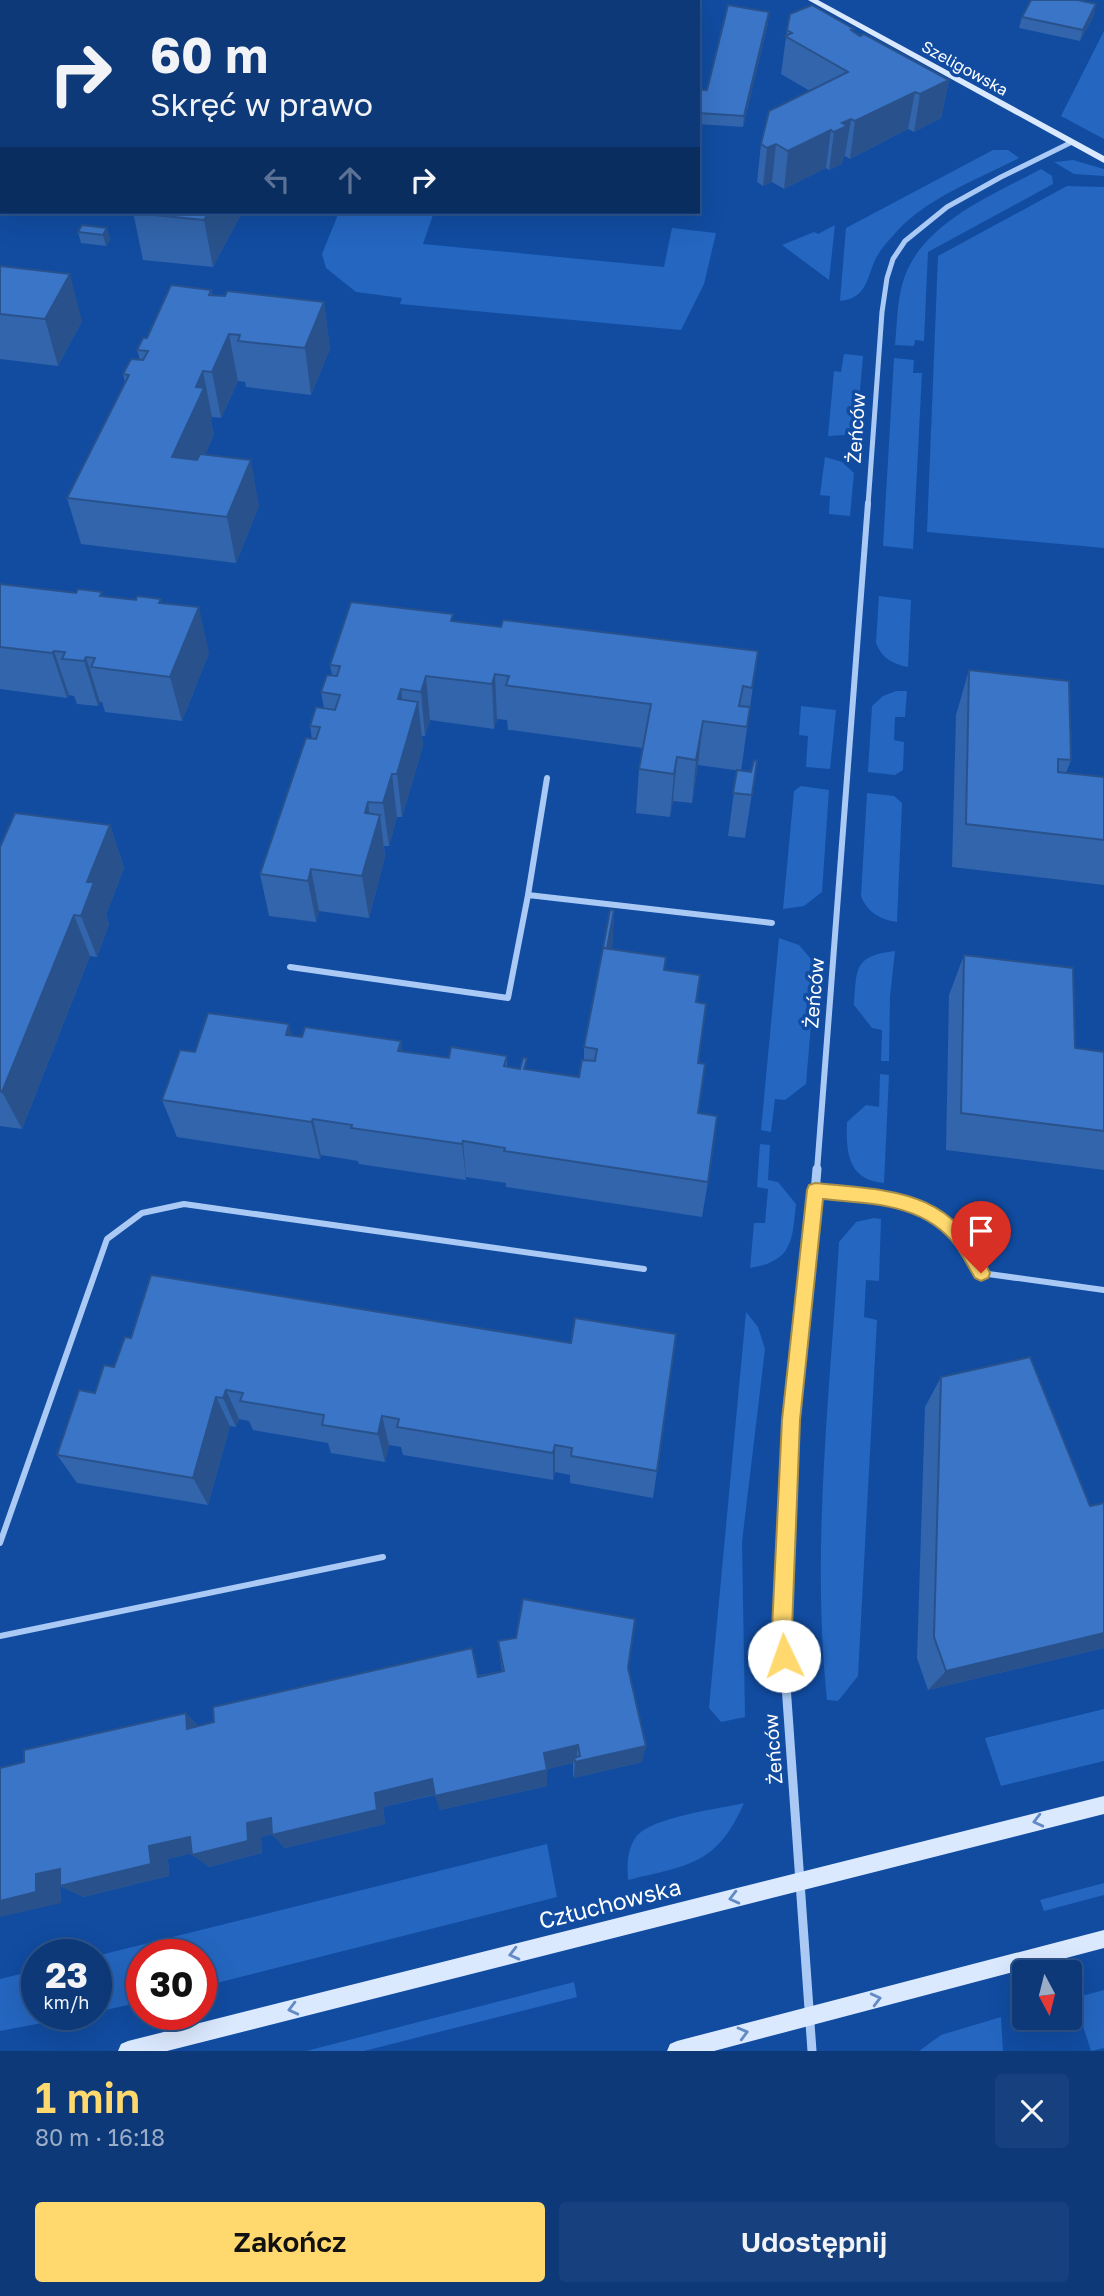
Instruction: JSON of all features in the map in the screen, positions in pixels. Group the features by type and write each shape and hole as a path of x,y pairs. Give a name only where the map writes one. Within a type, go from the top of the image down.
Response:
{"street":[{"name":"Szeligowska","path":"813,0 1104,160"},
{"name":"Żeńców","path":"812,2051 782,1629 791,1420 815,1190 887,275 893,257 927,220 1072,142"},
{"path":"290,967 508,998 547,778"},
{"path":"528,895 772,923"},
{"name":"Człuchowska","path":"128,2051 1104,1805"},
{"path":"677,2051 1104,1939"}],"lane":[{"path":"815,1190 889,1198 927,1209 961,1239 981,1273 1104,1290"},
{"path":"0,1543 107,1239 128,1219 157,1206 184,1204 644,1269"},
{"path":"0,1636 383,1557"}],"shaded area":[{"path":"1104,31 1104,139 1061,116"},
{"path":"993,150 1008,150 1019,158 934,201 919,212 882,248 860,292 840,301 846,228"},
{"path":"1073,160 1104,169 1104,176 1074,174 1054,162"},
{"path":"1041,169 1052,176 1053,184 928,252 924,341 915,340 914,346 895,345 902,285 923,245 959,214 979,201"},
{"path":"1067,186 1104,187 1104,548 927,532 938,256"},
{"path":"338,214 433,214 423,244 664,267 672,228 716,233 704,284 681,330 400,304 402,298 356,292 326,268 322,254"},
{"path":"835,225 829,280 782,245 814,232 818,234"},
{"path":"844,354 863,356 857,425 844,435 828,436 834,371 841,372"},
{"path":"894,358 914,360 913,373 922,373 913,549 883,546"},
{"path":"825,457 842,462 854,473 850,516 829,514 830,496 820,495"},
{"path":"879,596 911,600 908,667 888,660 876,643"},
{"path":"896,691 907,691 905,717 895,717 894,740 904,742 903,770 895,775 868,772 872,706 883,696"},
{"path":"801,706 836,710 830,769 806,767 808,736 799,735"},
{"path":"801,786 829,790 822,892 804,906 783,909 794,791"},
{"path":"867,793 894,796 902,803 897,922 875,914 861,896"},
{"path":"779,938 799,945 816,965 806,1084 785,1100 775,1099 771,1132 761,1130"},
{"path":"895,951 890,996 889,1061 881,1061 882,1030 872,1028 854,1005 857,973 864,961 871,956"},
{"path":"880,1074 889,1075 884,1183 872,1181 856,1170 851,1162 847,1143 847,1122 866,1105 879,1107"},
{"path":"760,1144 770,1145 768,1180 778,1182 796,1204 788,1247 775,1260 750,1268 754,1223 765,1223 768,1189 757,1187"},
{"path":"881,1219 879,1281 866,1280 864,1317 877,1320 858,1676 838,1701 827,1700 821,1528 839,1242 856,1222"},
{"path":"746,1312 758,1327 765,1349 742,1542 745,1717 721,1722 709,1708"},
{"path":"1104,1709 1104,1761 1001,1786 985,1738"},
{"path":"744,1803 734,1823 712,1851 684,1865 628,1880 629,1852 636,1837 644,1830 670,1819"},
{"path":"547,1844 557,1897 217,1983 217,1939 164,1939"},
{"path":"1104,1883 1104,1895 1044,1911 1040,1900"},
{"path":"126,1949 126,2005 112,2009 112,1952"},
{"path":"21,1974 21,2027 0,2031 0,1979"},
{"path":"574,1982 577,1997 364,2051 306,2051"},
{"path":"1104,1990 1104,2048 1091,2051 1082,2023 1082,1996"},
{"path":"1001,2017 1003,2051 919,2051 941,2035"}],"building":[{"path":"1031,0 1078,0 1096,4 1083,30 1022,17"},
{"path":"728,5 769,12 744,116 700,113 700,90 707,90"},
{"path":"812,5 854,29 851,30 860,36 864,34 949,80 920,94 915,92 855,121 851,119 842,123 847,126 834,132 831,130 788,151 776,144 767,148 761,144 769,111 848,72 785,36 792,33 787,30 790,14"},
{"path":"143,214 208,214 204,220"},
{"path":"82,225 107,228 103,235 78,232"},
{"path":"0,266 70,274 45,319 0,314"},
{"path":"171,285 211,290 209,295 225,296 227,291 324,302 305,348 238,341 240,335 229,334 212,372 203,371 196,387 204,388 172,457 197,460 200,454 251,460 227,517 67,498 129,375 123,374 131,359 143,360 148,351 137,350 143,338 147,338"},
{"path":"0,584 76,593 78,589 102,592 100,596 136,600 137,596 161,599 159,603 199,607 170,677 91,667 95,658 86,657 84,661 62,659 65,652 0,647"},
{"path":"351,602 453,614 451,621 501,627 503,620 758,651 752,688 743,686 739,706 750,707 747,727 703,721 696,760 677,757 674,774 639,769 651,704 510,686 506,685 509,676 495,674 492,684 426,676 421,692 401,689 398,699 418,702 397,774 392,774 383,803 368,802 365,813 380,815 362,876 311,869 308,881 260,874 306,738 316,739 320,727 310,726 316,707 335,710 340,695 321,692 327,675 337,676 340,666 330,665"},
{"path":"969,670 1069,681 1071,760 1058,759 1058,772 1104,777 1104,840 966,824"},
{"path":"754,760 757,761 752,795 733,793 737,770 751,772"},
{"path":"15,813 110,825 87,882 94,882 81,916 74,915 2,1092 0,847"},
{"path":"610,910 614,910 607,948 603,948"},
{"path":"603,948 666,957 664,970 700,975 696,1002 706,1004 698,1063 705,1064 698,1113 717,1116 708,1182 504,1151 505,1148 463,1141 462,1144 351,1128 352,1125 313,1119 311,1122 162,1100 180,1050 195,1052 208,1013 289,1024 286,1035 302,1037 305,1027 401,1041 398,1051 449,1058 451,1047 507,1056 504,1066 520,1069 523,1058 527,1058 524,1069 579,1077 582,1060 595,1061 597,1049 584,1047"},
{"path":"964,955 1073,968 1075,1048 1104,1052 1104,1131 961,1113"},
{"path":"151,1275 571,1343 575,1318 676,1334 657,1471 571,1456 572,1448 555,1445 553,1453 397,1427 399,1419 382,1416 378,1434 322,1425 324,1415 240,1401 243,1393 226,1390 223,1398 216,1397 193,1478 57,1455 79,1390 95,1393 104,1365 114,1367 125,1337 131,1338"},
{"path":"1030,1357 1090,1506 1104,1503 1104,1633 946,1671 934,1637 941,1377"},
{"path":"523,1599 635,1619 628,1668 646,1746 575,1762 574,1758 580,1756 578,1745 544,1753 547,1770 435,1796 432,1779 375,1793 377,1810 272,1835 271,1818 247,1823 248,1841 192,1855 190,1837 149,1846 151,1864 60,1886 60,1869 36,1874 36,1892 0,1901 0,1768 24,1762 24,1750 186,1713 187,1729 214,1722 213,1707 472,1648 478,1677 504,1671 498,1641 516,1638"}],"route":[{"path":"784,1656 782,1629 791,1420 806,1298 815,1190 889,1198 927,1209 945,1222 961,1239 981,1273"}]}
